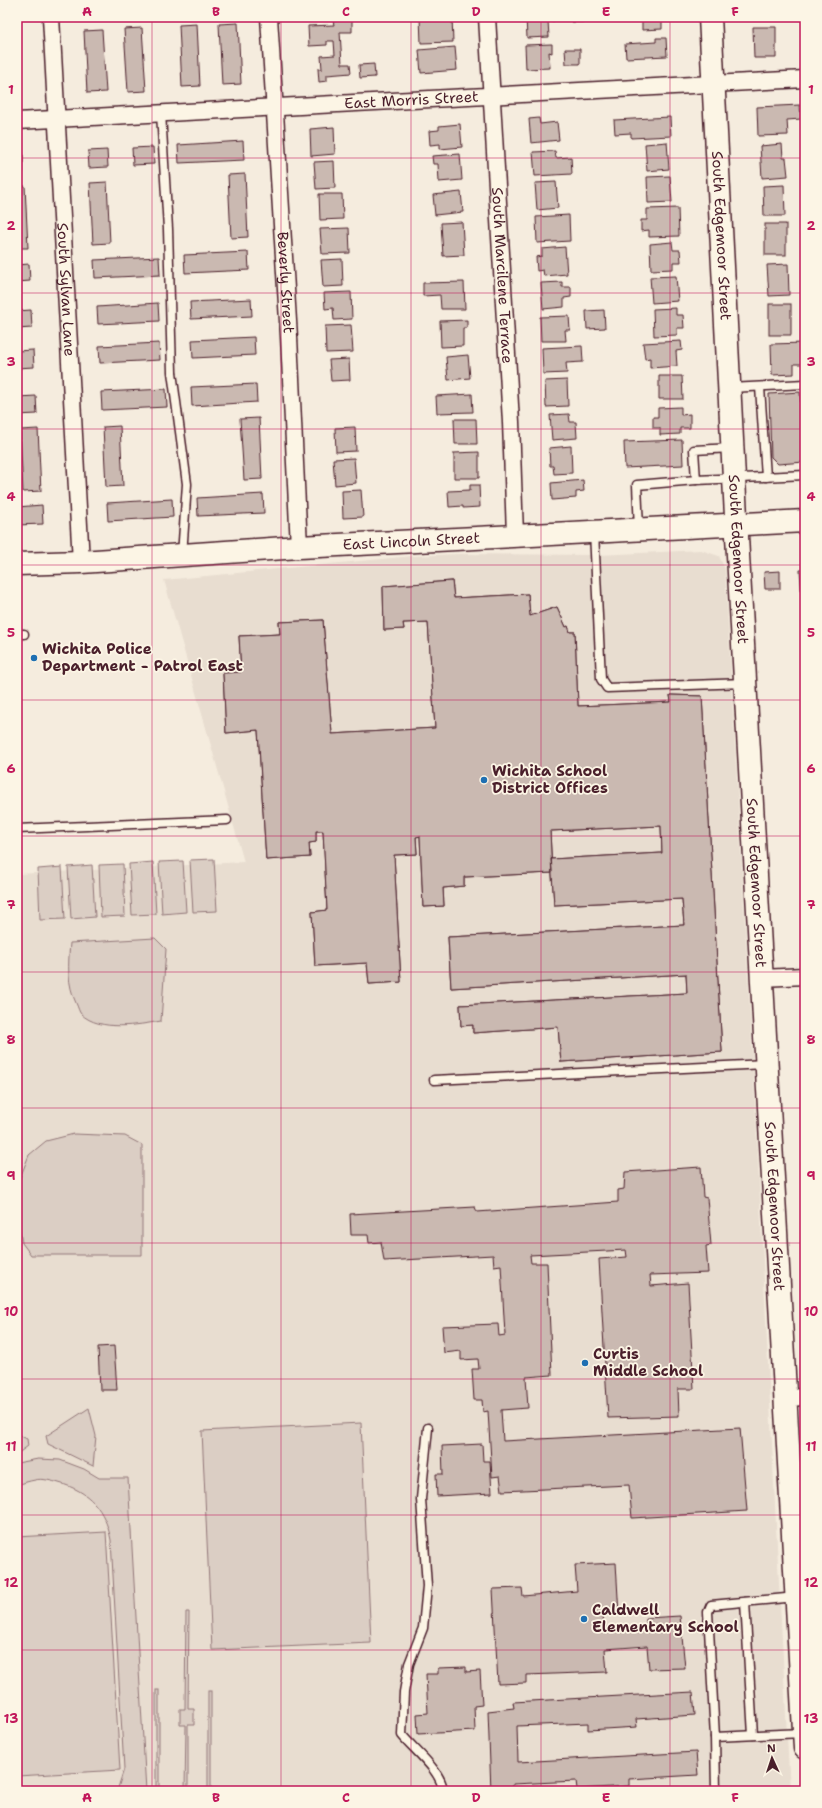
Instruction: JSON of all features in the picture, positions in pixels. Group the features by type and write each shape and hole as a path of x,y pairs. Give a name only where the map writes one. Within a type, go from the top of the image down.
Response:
{"street":[{"name":"South Sylvan Lane","path":"51,17 81,562"},
{"name":"Beverly Street","path":"270,17 289,336 299,547"},
{"name":"South Marcilene Terrace","path":"487,17 511,422 515,535"},
{"name":"South Edgemoor Street","path":"710,17 745,683 767,1064 796,1398 797,1597 805,1741"},
{"name":"East Morris Street","path":"17,121 275,106 805,79"},
{"name":"East Lincoln Street","path":"17,564 81,562 299,547 515,535 805,521"},
{"path":"762,978 805,976"}],"lane":[{"path":"161,113 168,229 172,372 187,484 182,555"},
{"path":"730,388 805,384"},
{"path":"760,387 766,477"},
{"path":"696,480 694,450 733,448"},
{"path":"639,529 637,485 696,480 805,475"},
{"path":"594,531 601,679 607,688 745,683"},
{"path":"17,829 227,820"},
{"path":"434,1080 767,1064"},
{"path":"428,1428 422,1499 427,1586 422,1628 409,1664 404,1692 402,1735 431,1766 442,1784 443,1791"},
{"path":"716,1791 715,1737 708,1612 711,1604 797,1597"},
{"path":"745,1602 753,1735"},
{"path":"715,1737 753,1735 805,1741"}],"shaded area":[{"path":"701,550 719,556 725,569 756,1119 790,1791 17,1791 17,874 244,862 164,580 413,556 459,554 599,555"},
{"path":"214,859 217,911 193,912 190,860"},
{"path":"183,861 186,912 162,914 159,862"},
{"path":"153,862 156,914 132,915 129,864"},
{"path":"123,864 125,916 101,917 99,865"},
{"path":"92,865 95,917 71,919 68,867"},
{"path":"62,867 65,919 40,920 38,869"},
{"path":"155,938 166,949 161,1021 120,1026 98,1023 89,1020 81,1014 71,989 69,967 70,943"},
{"path":"74,1134 125,1136 142,1145 142,1255 31,1255 22,1243 17,1214 18,1183 29,1155 46,1141"},
{"path":"89,1408 96,1436 93,1466 48,1444 46,1436"},
{"path":"361,1423 371,1643 212,1650 202,1431"},
{"path":"17,1434 27,1439 28,1446 17,1454"},
{"path":"38,1459 60,1460 84,1469 99,1478 128,1478 146,1791 117,1791 124,1769 111,1540 105,1519 100,1510 87,1496 70,1486 38,1479 17,1485 17,1463"},
{"path":"106,1532 120,1770 17,1776 17,1537"},
{"path":"186,1612 189,1612 188,1709 194,1709 194,1725 188,1725 188,1791 185,1791 186,1725 180,1725 180,1709 185,1709"},
{"path":"156,1690 159,1690 159,1791 156,1791"},
{"path":"208,1691 211,1691 211,1791 208,1791"}],"building":[{"path":"420,17 452,17 453,42 421,43"},
{"path":"526,17 553,17 554,21 548,21 549,37 527,38"},
{"path":"572,17 588,17 589,22 572,22"},
{"path":"642,17 662,17 662,29 642,30"},
{"path":"751,17 788,17 788,18 751,19"},
{"path":"352,19 352,32 340,32 342,64 350,64 351,73 327,75 327,81 319,82 318,69 322,69 321,56 335,55 334,41 327,41 327,45 309,46 308,26 334,25 333,21"},
{"path":"238,23 241,84 222,85 219,24"},
{"path":"197,24 200,86 182,87 179,25"},
{"path":"753,27 776,27 776,58 754,58"},
{"path":"142,28 146,91 128,92 124,29"},
{"path":"102,30 106,92 87,93 84,31"},
{"path":"656,38 666,38 667,56 626,58 625,44 656,42"},
{"path":"552,44 552,53 549,52 550,68 526,69 525,45"},
{"path":"455,47 457,70 421,73 419,50"},
{"path":"565,49 580,49 580,64 566,64"},
{"path":"374,64 375,77 360,78 359,65"},
{"path":"18,71 19,88 17,88"},
{"path":"800,105 801,119 787,120 788,135 758,136 757,107"},
{"path":"670,117 671,136 631,138 631,133 615,134 614,120"},
{"path":"539,118 540,124 557,122 559,140 531,143 529,119"},
{"path":"460,124 462,147 440,149 440,144 430,145 429,131 439,130 439,126"},
{"path":"334,127 335,154 311,156 310,129"},
{"path":"243,141 244,160 179,163 178,145"},
{"path":"667,142 669,169 647,171 645,144"},
{"path":"782,144 783,158 786,158 788,176 762,178 760,146"},
{"path":"153,147 154,164 133,165 132,148"},
{"path":"107,150 108,167 89,168 88,151"},
{"path":"555,151 556,158 571,157 572,174 535,176 533,152"},
{"path":"17,154 23,154 23,172 17,172"},
{"path":"460,154 462,180 439,182 438,164 433,164 432,156"},
{"path":"334,161 335,188 316,189 314,162"},
{"path":"245,174 248,237 231,238 228,175"},
{"path":"670,176 672,202 648,203 647,177"},
{"path":"107,182 110,243 93,244 90,183"},
{"path":"556,182 558,208 537,210 535,183"},
{"path":"784,185 785,216 764,216 763,186"},
{"path":"17,186 25,186 28,248 17,248"},
{"path":"461,192 463,212 435,215 433,195"},
{"path":"319,194 342,194 343,219 320,220"},
{"path":"678,208 679,236 649,237 649,230 641,231 641,220 647,220 647,209"},
{"path":"569,215 570,241 537,243 536,217"},
{"path":"462,222 464,255 443,256 441,223"},
{"path":"765,224 786,224 786,255 765,255"},
{"path":"349,228 350,253 322,254 320,229"},
{"path":"672,242 673,250 680,250 681,262 673,262 673,269 651,270 650,244"},
{"path":"565,247 567,274 544,276 543,270 537,271 536,257 542,256 542,249"},
{"path":"248,252 249,270 185,273 184,255"},
{"path":"159,257 160,275 95,278 94,260"},
{"path":"342,259 343,286 323,287 321,260"},
{"path":"29,264 30,281 17,282 17,265"},
{"path":"788,264 789,295 769,296 767,265"},
{"path":"676,276 678,301 652,303 650,277"},
{"path":"464,282 465,309 441,309 440,295 423,296 423,283"},
{"path":"562,282 562,287 571,287 571,297 564,298 564,307 543,309 541,283"},
{"path":"351,292 352,319 334,320 333,308 325,309 324,293"},
{"path":"251,299 252,316 191,319 190,302"},
{"path":"158,303 159,321 98,324 97,307"},
{"path":"769,304 791,304 791,335 769,335"},
{"path":"676,308 676,315 683,315 684,328 677,328 677,335 654,336 653,309"},
{"path":"31,310 32,328 17,329 17,311"},
{"path":"604,310 605,328 587,329 586,311"},
{"path":"569,316 570,330 565,330 566,341 541,341 540,317"},
{"path":"467,320 467,328 463,328 463,346 441,347 440,321"},
{"path":"351,325 353,352 326,353 325,326"},
{"path":"254,337 255,355 193,358 192,340"},
{"path":"681,341 682,350 676,351 677,366 650,368 650,358 645,359 643,343"},
{"path":"159,343 160,360 100,363 99,346"},
{"path":"804,343 804,364 794,364 794,374 772,375 771,344"},
{"path":"582,346 583,362 566,363 567,373 543,374 542,348"},
{"path":"33,350 34,367 17,368 17,351"},
{"path":"468,355 470,378 448,380 446,357"},
{"path":"349,359 350,380 331,381 329,360"},
{"path":"659,376 682,376 683,399 659,399"},
{"path":"567,380 568,406 546,407 545,381"},
{"path":"256,384 257,402 192,406 191,387"},
{"path":"166,389 167,407 102,410 101,392"},
{"path":"800,392 802,424 805,424 805,462 778,464 771,457 769,394"},
{"path":"472,394 473,412 437,413 436,396"},
{"path":"36,396 37,414 17,415 17,397"},
{"path":"681,407 681,415 690,414 690,428 680,428 680,434 660,435 660,428 653,428 653,417 658,417 658,408"},
{"path":"569,414 570,422 576,422 577,438 552,440 550,415"},
{"path":"259,418 262,479 244,480 240,419"},
{"path":"454,419 476,419 477,444 455,444"},
{"path":"120,426 123,486 106,487 103,427"},
{"path":"355,427 356,451 336,452 335,428"},
{"path":"38,429 41,491 23,492 20,430"},
{"path":"682,440 683,465 625,468 624,442"},
{"path":"571,446 572,473 554,474 553,466 550,466 549,448"},
{"path":"479,452 479,478 454,478 454,453"},
{"path":"354,458 356,483 335,485 333,459"},
{"path":"583,480 584,491 576,492 576,498 552,500 551,483"},
{"path":"470,485 479,485 480,507 449,507 448,491 470,490"},
{"path":"361,490 363,517 343,518 342,491"},
{"path":"263,494 264,513 198,516 197,498"},
{"path":"172,499 173,517 108,521 107,503"},
{"path":"42,505 43,524 17,525 17,507"},
{"path":"800,570 805,570 805,602 802,603"},
{"path":"780,571 780,589 765,589 764,572"},
{"name":"Wichita School District Offices","path":"452,581 454,598 528,594 530,616 557,607 566,627 568,626 570,632 575,632 578,706 671,702 670,695 702,696 722,1052 561,1062 558,1027 473,1033 473,1025 461,1026 460,1005 687,993 686,974 451,988 448,937 684,925 682,899 554,905 552,873 464,877 464,886 443,888 444,906 423,907 420,836 416,837 417,854 394,855 401,982 369,984 367,963 315,966 312,912 327,910 323,831 316,831 316,842 309,843 310,857 266,860 258,730 226,733 223,673 241,672 239,636 280,634 279,622 323,620 332,734 435,728 428,622 403,623 404,629 384,630 383,586","holes":["661,826 662,853 551,859 550,831"]},
{"name":"Wichita School District Offices","path":"452,581 454,598 528,594 530,616 557,607 566,627 568,626 570,632 575,632 578,706 671,702 670,695 702,696 722,1052 561,1062 558,1027 473,1033 473,1025 461,1026 460,1005 687,993 686,974 451,988 448,937 684,925 682,899 554,905 552,873 464,877 464,886 443,888 444,906 423,907 420,836 416,837 417,854 394,855 401,982 369,984 367,963 315,966 312,912 327,910 323,831 316,831 316,842 309,843 310,857 266,860 258,730 226,733 223,673 241,672 239,636 280,634 279,622 323,620 332,734 435,728 428,622 403,623 404,629 384,630 383,586","holes":["661,826 662,853 551,859 550,831"]},
{"name":"Curtis Middle School","path":"701,1167 703,1197 707,1198 711,1245 706,1246 708,1273 650,1275 651,1286 688,1283 694,1389 678,1389 679,1416 608,1418 599,1259 627,1257 626,1250 530,1255 531,1263 547,1263 552,1375 526,1377 528,1408 501,1410 503,1441 740,1428 747,1511 632,1518 629,1485 502,1491 500,1476 492,1477 488,1411 483,1412 482,1400 474,1400 472,1369 479,1369 478,1359 461,1360 461,1351 444,1353 442,1326 498,1324 499,1336 505,1335 501,1265 494,1266 493,1255 384,1261 381,1242 369,1243 368,1235 351,1235 350,1214 475,1207 477,1212 618,1202 618,1190 624,1189 625,1172"},
{"path":"114,1346 117,1390 100,1390 98,1347"},
{"path":"482,1444 483,1461 490,1461 492,1493 437,1496 436,1474 443,1474 442,1446"},
{"name":"Caldwell Elementary School","path":"616,1563 619,1615 603,1615 604,1627 646,1626 646,1618 680,1616 685,1668 649,1669 647,1646 605,1649 607,1672 526,1675 526,1683 498,1684 493,1589 522,1588 523,1596 577,1591 575,1565"},
{"path":"466,1667 466,1672 480,1671 482,1705 474,1706 475,1731 418,1734 417,1714 428,1713 426,1674 438,1674 438,1668"},
{"path":"693,1692 695,1715 636,1719 637,1727 588,1730 588,1723 517,1726 518,1762 696,1752 698,1775 629,1779 629,1786 577,1789 576,1781 513,1784 513,1791 491,1791 488,1711 514,1708 513,1702"}],"place":[{"name":"Wichita Police Department - Patrol East","path":"34,658"},
{"name":"Wichita School District Offices","path":"484,780"},
{"name":"Curtis Middle School","path":"585,1363"},
{"name":"Caldwell Elementary School","path":"584,1619"}]}
